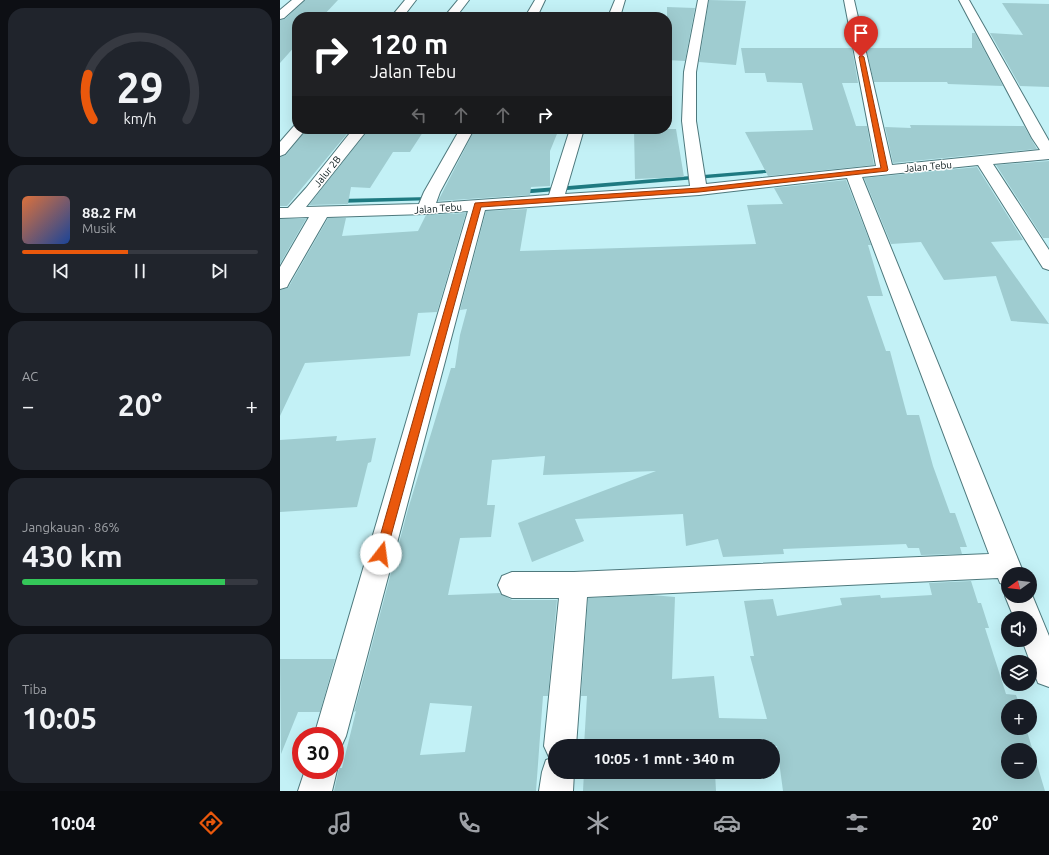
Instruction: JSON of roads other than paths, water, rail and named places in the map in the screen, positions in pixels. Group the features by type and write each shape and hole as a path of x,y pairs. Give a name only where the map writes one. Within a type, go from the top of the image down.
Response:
{"street":[{"path":"280,16 299,0"},
{"path":"401,12 411,0"},
{"path":"454,12 464,0"},
{"path":"534,12 540,0"},
{"path":"616,12 620,0"},
{"path":"698,183 689,121 690,72 703,0"},
{"path":"849,0 883,165"},
{"path":"964,0 1046,149"},
{"path":"280,151 295,134"},
{"name":"Jalur 2B","path":"289,211 312,191 357,134"},
{"path":"428,202 464,134"},
{"path":"558,192 575,134"},
{"name":"Jalan Tebu","path":"289,211 321,212 428,202 478,205 558,192 853,173 883,165 982,161 1046,149"},
{"path":"982,161 1049,264"},
{"path":"853,173 1008,567"},
{"path":"333,727 478,205"},
{"path":"280,283 321,212"},
{"path":"512,585 574,585 1001,569"},
{"path":"561,739 574,585"},
{"path":"1037,642 1049,672"},
{"path":"315,791 318,779"},
{"path":"556,791 557,779"}],"waterway":[{"path":"520,192 776,171"},
{"path":"338,201 431,199"}]}
